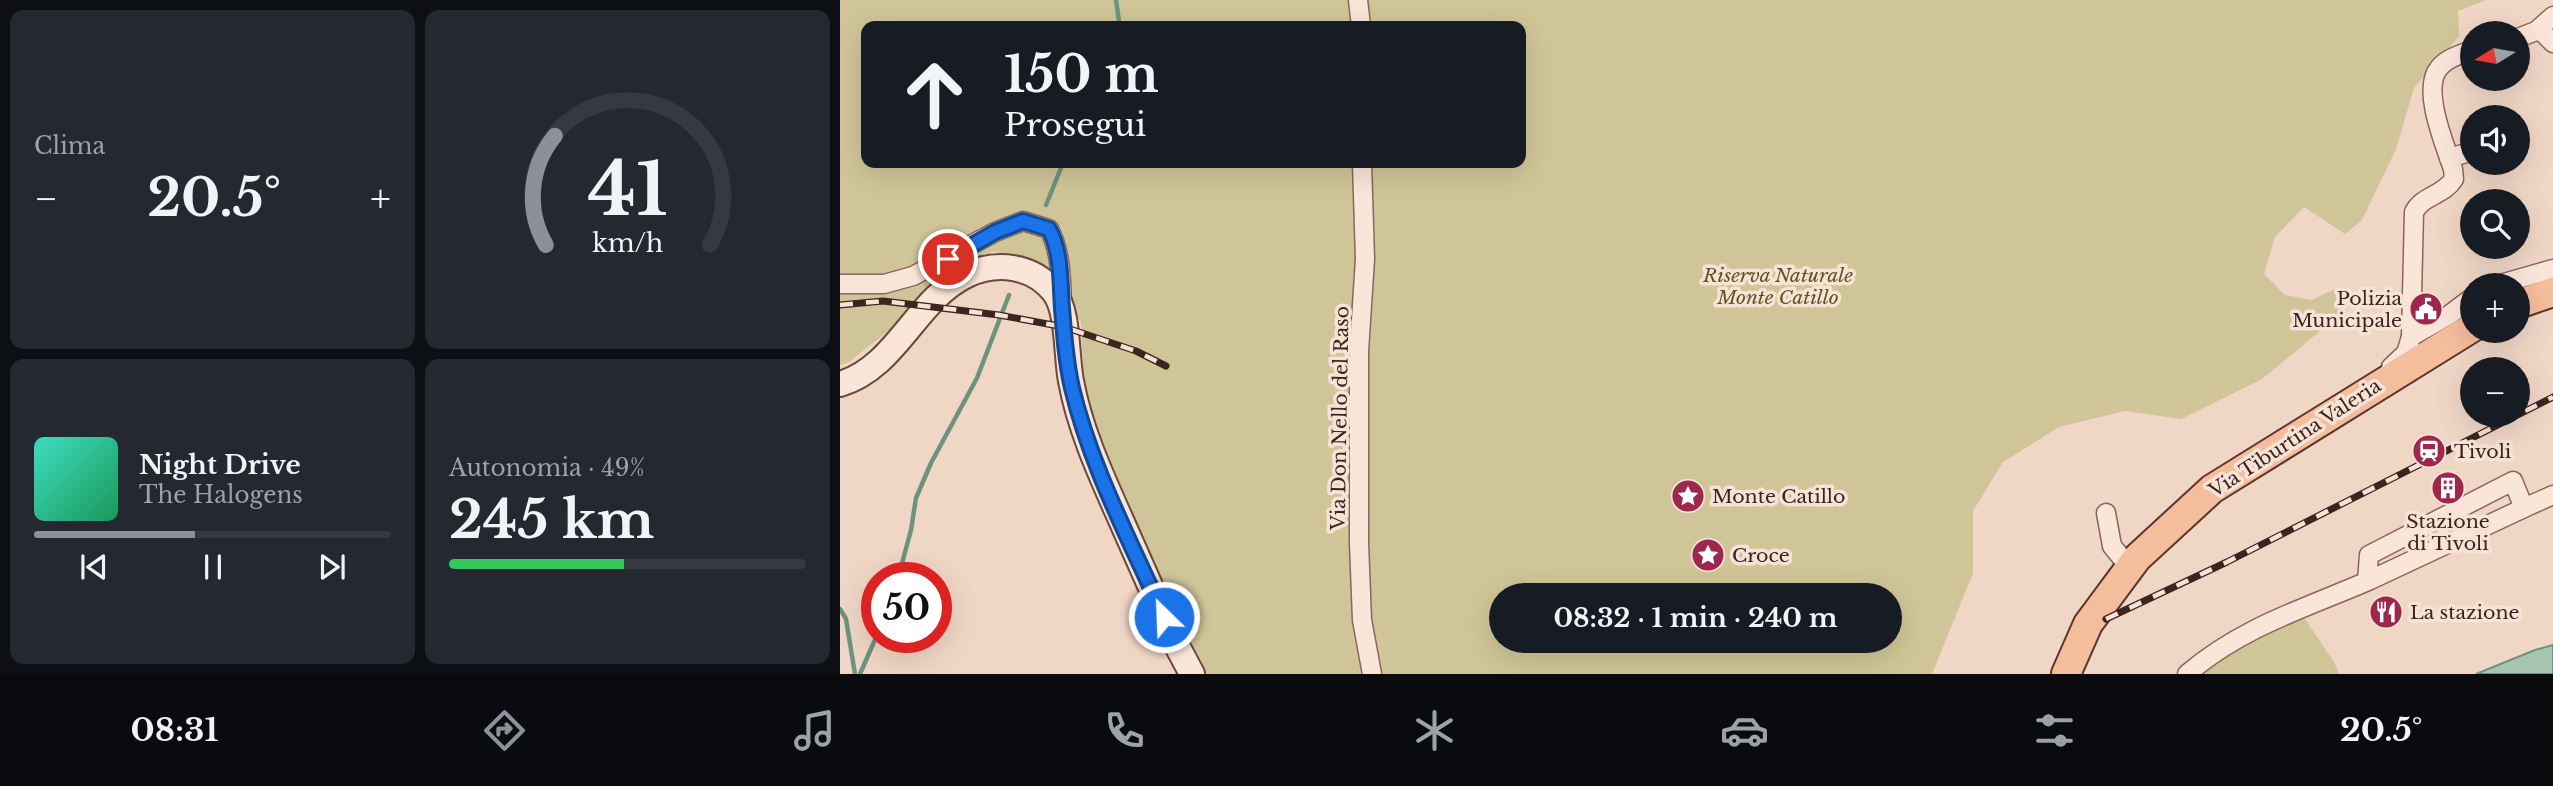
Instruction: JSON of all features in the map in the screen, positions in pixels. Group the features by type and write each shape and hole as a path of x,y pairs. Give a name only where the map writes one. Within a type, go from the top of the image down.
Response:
{"main road":[{"path":"840,384 869,370 941,293 961,279 982,269 1008,266 1039,279 1055,294 1062,311 1069,374 1085,437 1175,642 1192,674"},
{"path":"2530,300 2553,292"},
{"name":"Via Tiburtina Valeria","path":"2066,674 2088,624 2137,558 2211,489 2460,335"}],"street":[{"path":"1358,0 1360,21"},
{"path":"2530,33 2539,29 2553,16"},
{"path":"2539,29 2553,43"},
{"path":"2345,404 2401,358 2409,348 2414,212 2419,204 2441,193 2452,183 2454,174 2433,102 2434,78 2446,62 2460,56"},
{"path":"2449,158 2460,155"},
{"name":"Via Don Nello del Raso","path":"1362,168 1365,259 1359,351 1359,543 1362,620 1371,674"},
{"path":"840,284 884,284 913,276 995,232 1023,221 1049,229 1054,238 1060,269 1062,311"},
{"path":"2530,276 2553,270"},
{"path":"2411,337 2460,307"},
{"path":"2367,581 2370,555 2513,481 2525,508"},
{"path":"2187,674 2221,647 2250,630 2367,581 2553,495"},
{"path":"2106,513 2112,546 2130,568"}],"green space":[{"name":"Riserva Naturale Monte Catillo","path":"840,0 2486,0 2458,11 2459,36 2414,88 2396,149 2362,220 2345,234 2304,207 2275,237 2264,274 2285,295 2312,300 2339,287 2343,312 2262,379 2181,419 2125,411 2059,427 2003,462 1973,511 1973,573 1932,674 1206,674 1166,598 1094,430 1084,388 1081,322 1046,277 994,251 945,273 897,324 849,362 840,365"},
{"path":"2305,619 2339,674 2199,674 2249,641"}],"shaded area":[{"path":"2553,645 2553,674 2476,674 2535,650"}],"waterway":[{"path":"1116,0 1119,21"},
{"path":"1046,205 1061,168"},
{"path":"902,562 916,498 931,463 977,378 1009,295"},
{"path":"840,609 846,619 855,674"},
{"path":"860,674 869,653"}],"railway":[{"path":"840,305 883,301 999,315 1064,327 1136,351 1166,366"},
{"path":"2106,619 2227,562 2553,397"}],"place":[{"name":"Polizia Municipale","path":"2426,309"},
{"name":"Tivoli","path":"2429,451"},
{"name":"Stazione di Tivoli","path":"2448,488"},
{"name":"Monte Catillo","path":"1688,496"},
{"name":"Croce","path":"1708,555"},
{"name":"La stazione","path":"2386,612"}],"route":[{"path":"948,259 995,232 1023,221 1049,229 1054,238 1060,269 1067,358 1082,427 1164,617"}]}
